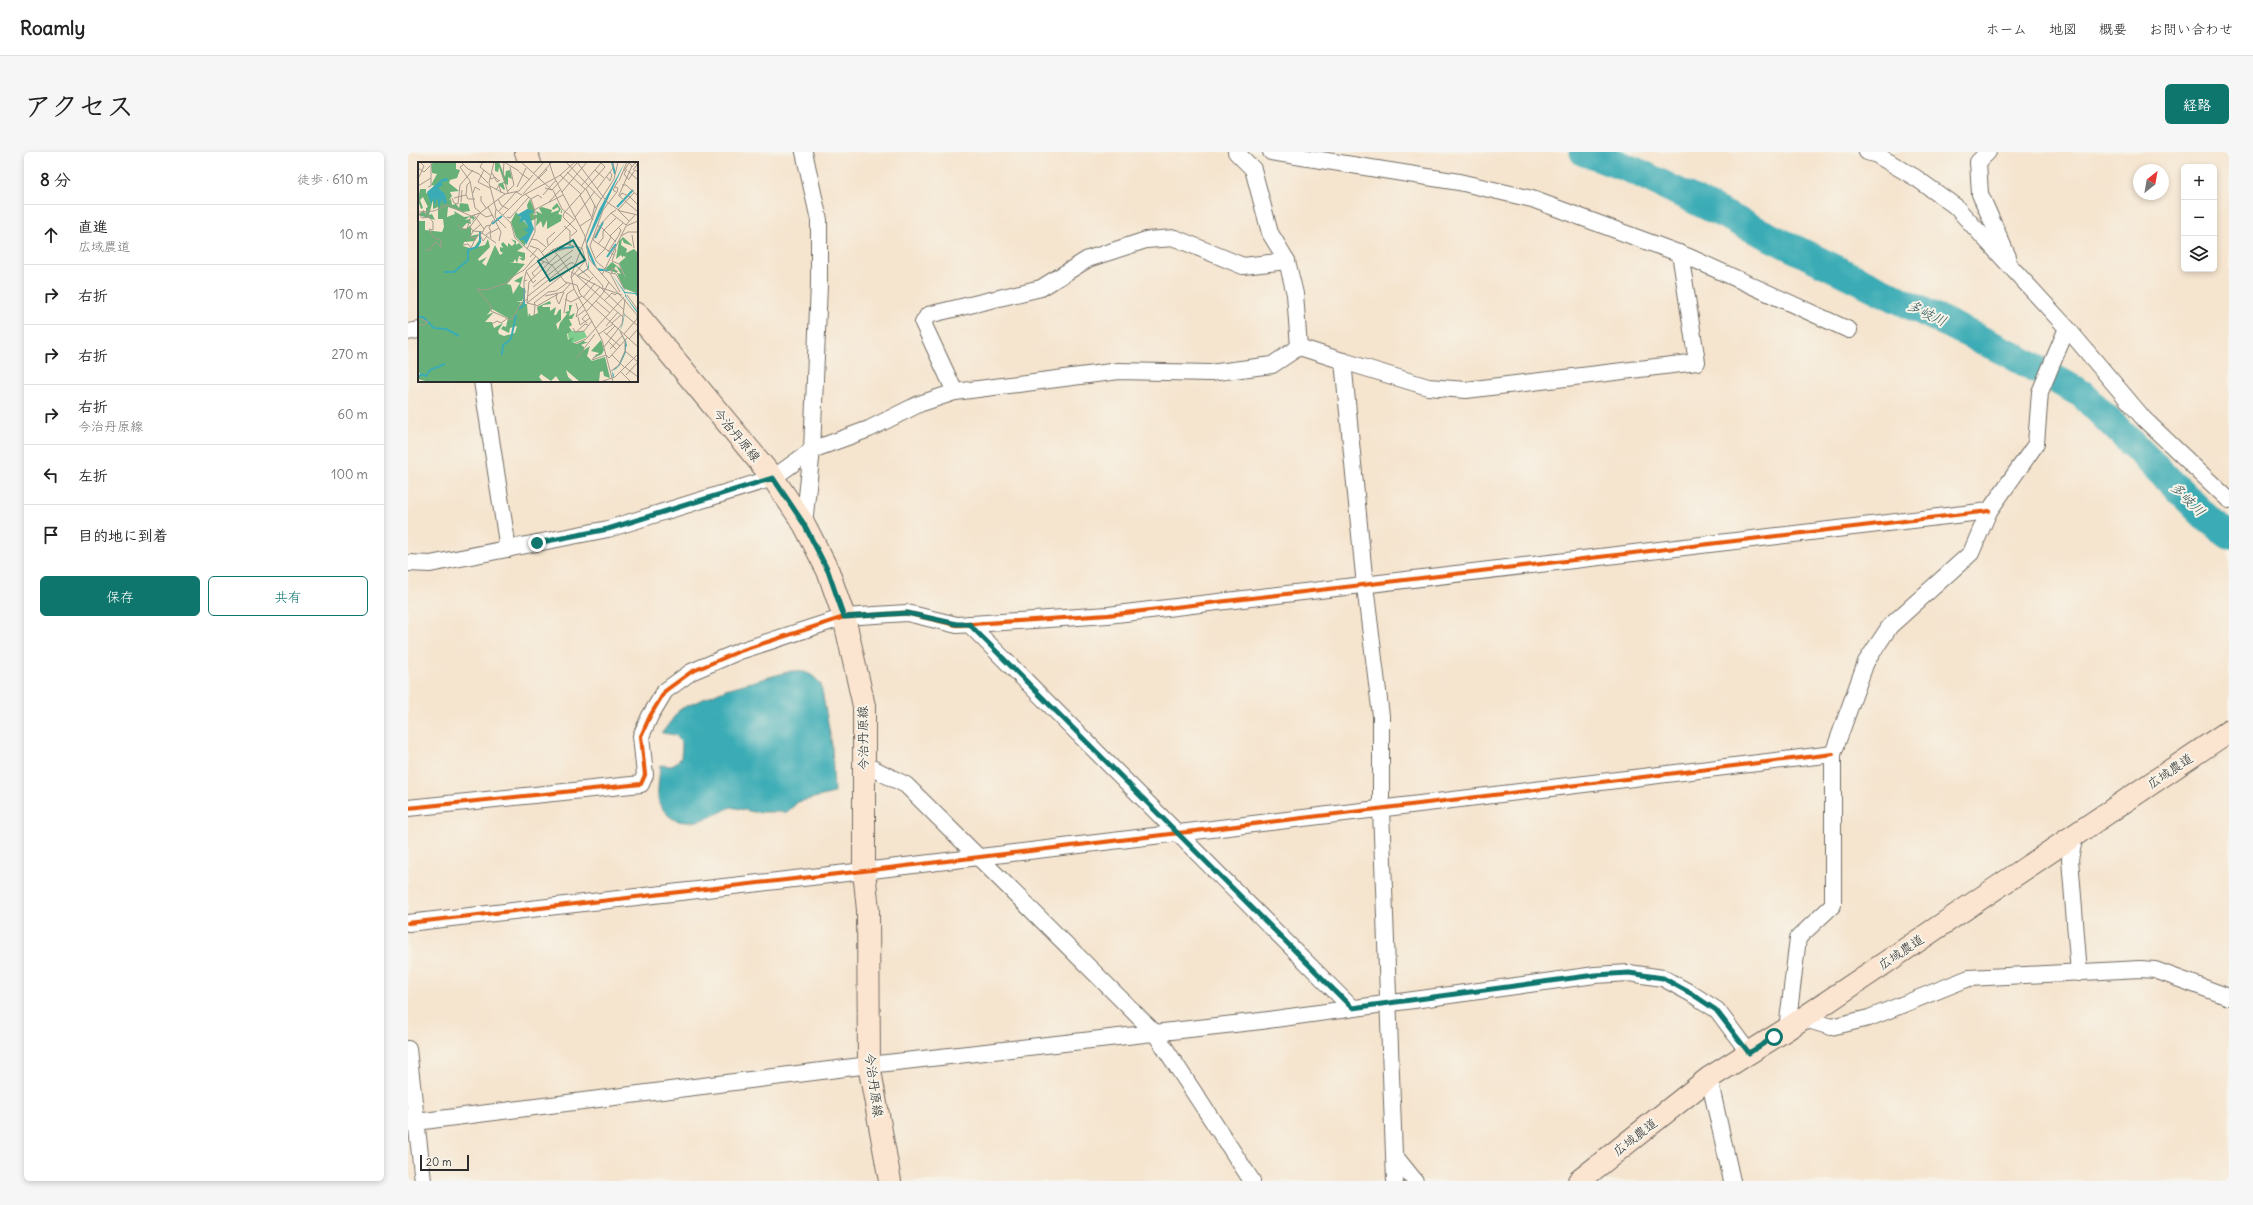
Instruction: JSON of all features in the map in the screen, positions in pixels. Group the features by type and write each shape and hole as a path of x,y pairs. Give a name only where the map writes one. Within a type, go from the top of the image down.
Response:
{"main road":[{"path":"526,152 530,162"},
{"name":"今治丹原線","path":"638,315 773,478 804,524 828,571 844,617 864,706 864,871 868,910 869,1065 890,1181"},
{"name":"広域農道","path":"1579,1181 1709,1078 1794,1024 2229,731"}],"street":[{"path":"804,152 819,220 820,285 812,450 804,524"},
{"path":"1236,152 1253,169 1270,233 1287,261 1295,294 1299,347"},
{"path":"1271,152 1459,182 1532,199 1680,253 1849,330"},
{"path":"1867,152 1877,155 1916,178 1955,206 2067,328 2144,419 2229,500"},
{"path":"1988,152 1978,162 1980,194 2013,268"},
{"path":"955,392 923,323 928,315 1041,288 1088,259 1146,240 1175,238 1243,266 1287,261"},
{"path":"1299,347 1428,388 1466,390 1697,362 1680,253"},
{"path":"2067,328 2040,392 2036,444 1989,511 1971,552 1890,626 1866,662 1834,754 1833,905 1798,938 1794,1024 1831,1027 1869,1018 1969,978 2155,970 2229,997"},
{"path":"408,332 418,330"},
{"path":"408,563 430,564 608,529 773,478 812,450 868,429 920,404 955,392 1119,371 1210,373 1272,365 1299,347"},
{"path":"1342,361 1365,586 1381,716 1381,809 1395,1181"},
{"path":"482,382 508,549"},
{"path":"408,808 640,784 645,775 641,736 650,716 665,691 691,672 740,651 844,617 907,613 957,624 969,624 1108,615 1365,586 1989,511"},
{"path":"969,624 1176,834 1352,1008"},
{"path":"408,923 864,871 1834,754"},
{"path":"864,764 906,785 976,857 1155,1033 1252,1181"},
{"path":"2075,834 2070,859 2079,973"},
{"path":"412,1123 869,1065 1261,1021 1595,975 1629,973 1663,978 1692,994 1716,1010 1749,1053"},
{"path":"408,1049 412,1123 423,1181"},
{"path":"1709,1078 1732,1181"},
{"path":"1394,1155 1415,1181"}],"water":[{"path":"791,671 812,675 821,685 832,745 834,793 798,802 787,812 753,812 731,807 702,820 682,822 673,819 665,812 659,802 658,789 660,765 672,766 681,758 682,744 676,735 662,733 680,709 726,689"}],"waterway":[{"name":"多岐川","path":"1584,152 1635,171 2006,352 2082,394 2207,518 2229,535"}],"cycle path":[{"path":"408,808 641,784 645,775 641,736 650,716 665,691 691,672 740,651 844,617 907,613 957,625 1108,615 1989,511"},
{"path":"408,923 864,871 1833,754"}],"route":[{"path":"537,543 608,529 773,478 804,524 828,571 844,617 907,613 957,624 969,624 1176,834 1352,1008 1500,987 1595,975 1629,973 1663,978 1692,994 1716,1010 1749,1053 1774,1037"}]}
